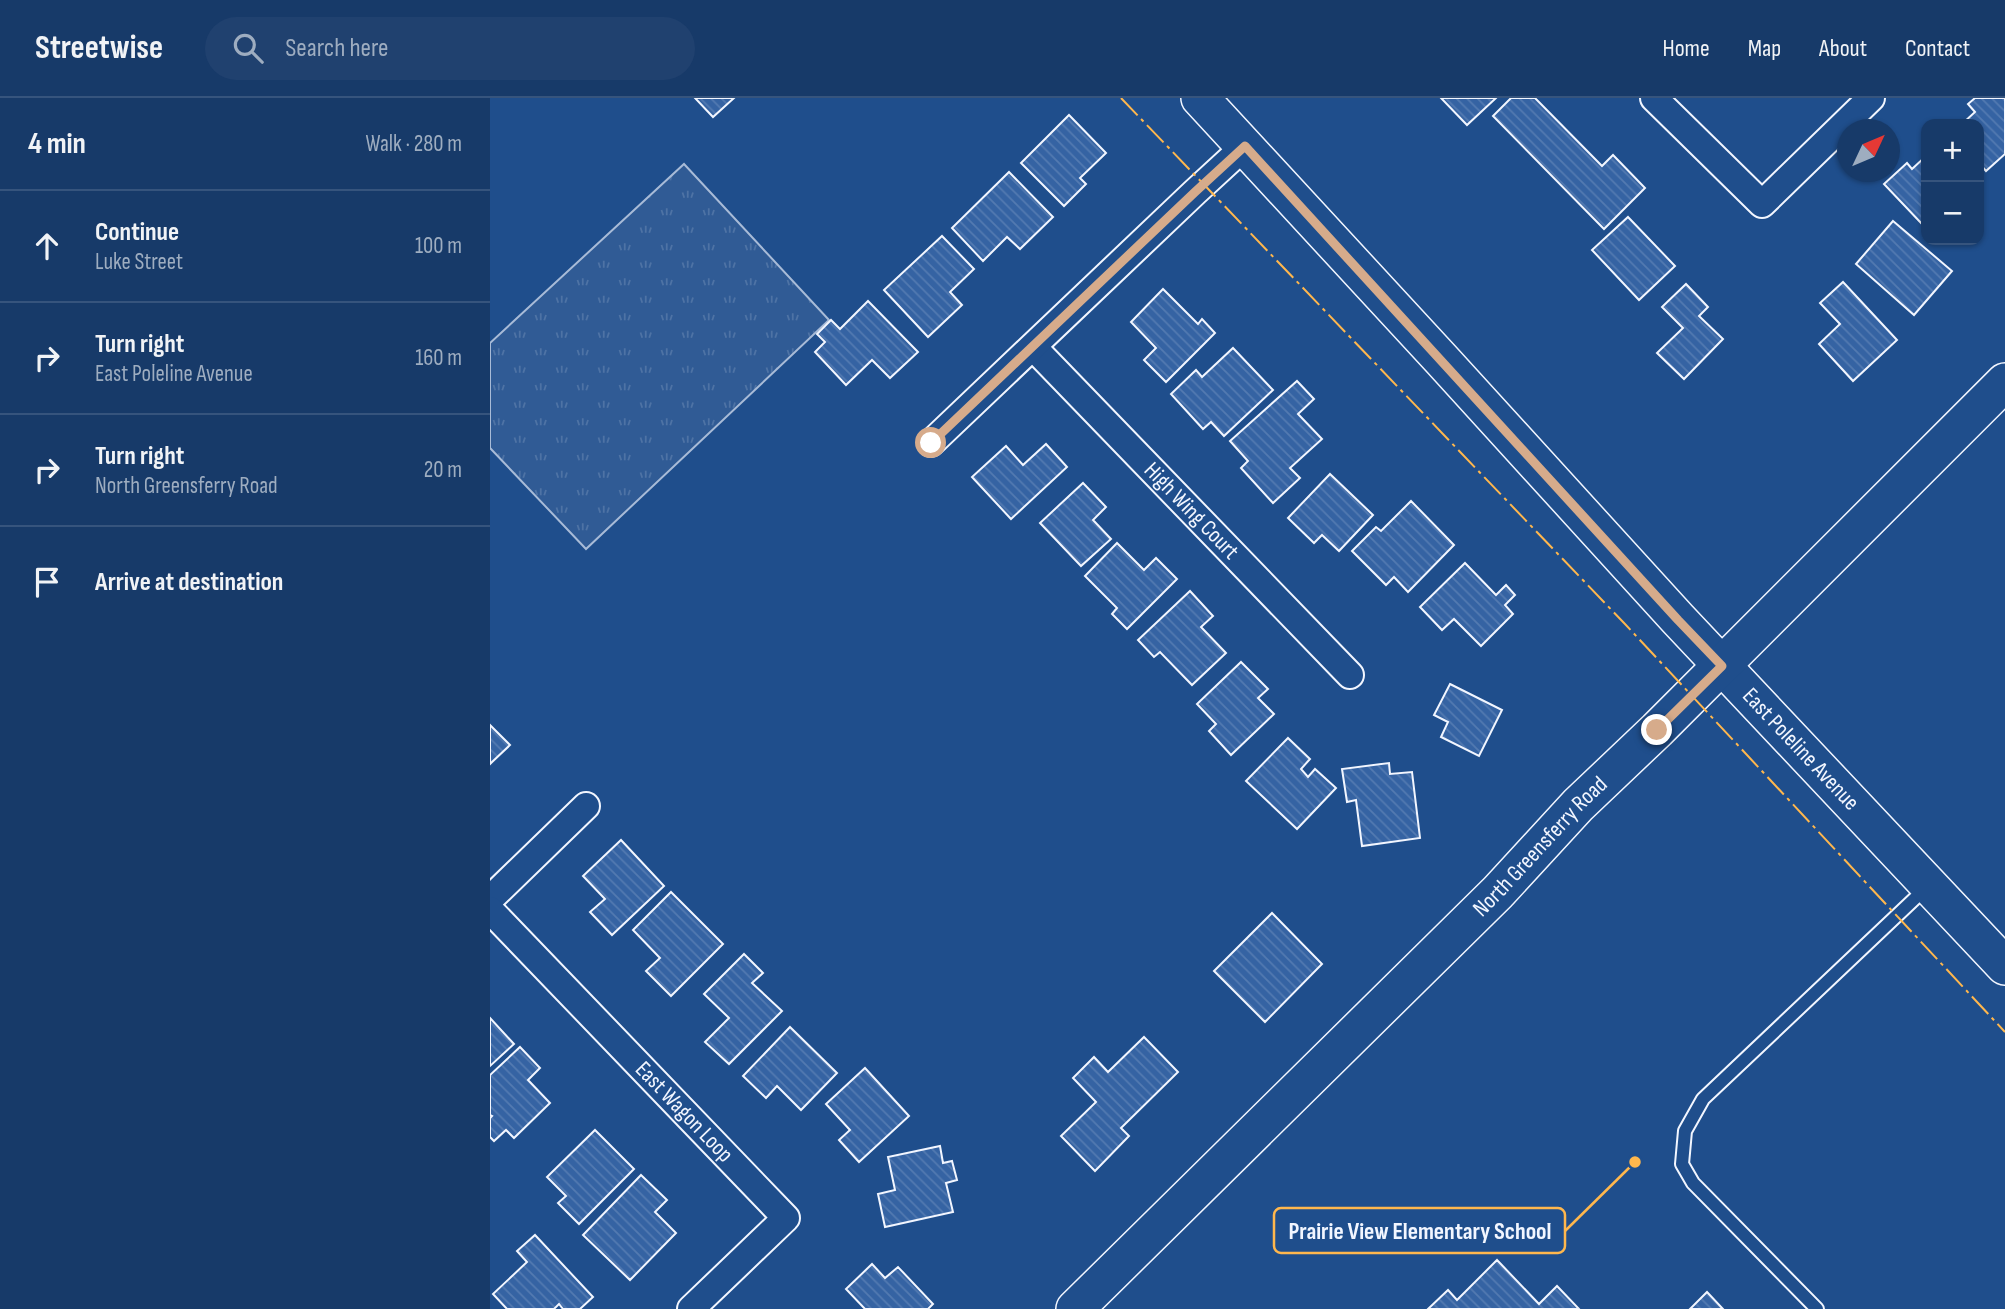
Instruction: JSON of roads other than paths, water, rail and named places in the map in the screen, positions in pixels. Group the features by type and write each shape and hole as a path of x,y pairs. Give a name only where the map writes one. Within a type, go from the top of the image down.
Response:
{"main road":[{"name":"East Poleline Avenue","path":"1200,98 1678,620 2005,966"},
{"name":"North Greensferry Road","path":"1075,1309 1498,892 1578,805 1722,666 2005,382"}],"street":[{"path":"1654,98 1762,204 1871,98"},
{"path":"931,443 1245,146"},
{"name":"High Wing Court","path":"1033,347 1350,675"},
{"path":"490,899 586,806"},
{"name":"East Wagon Loop","path":"490,910 786,1218 691,1309"}],"lane":[{"path":"1817,1309 1693,1183 1682,1164 1685,1131 1703,1100 1928,885"}],"place":[{"name":"Prairie View Elementary School","path":"1635,1162"}]}
